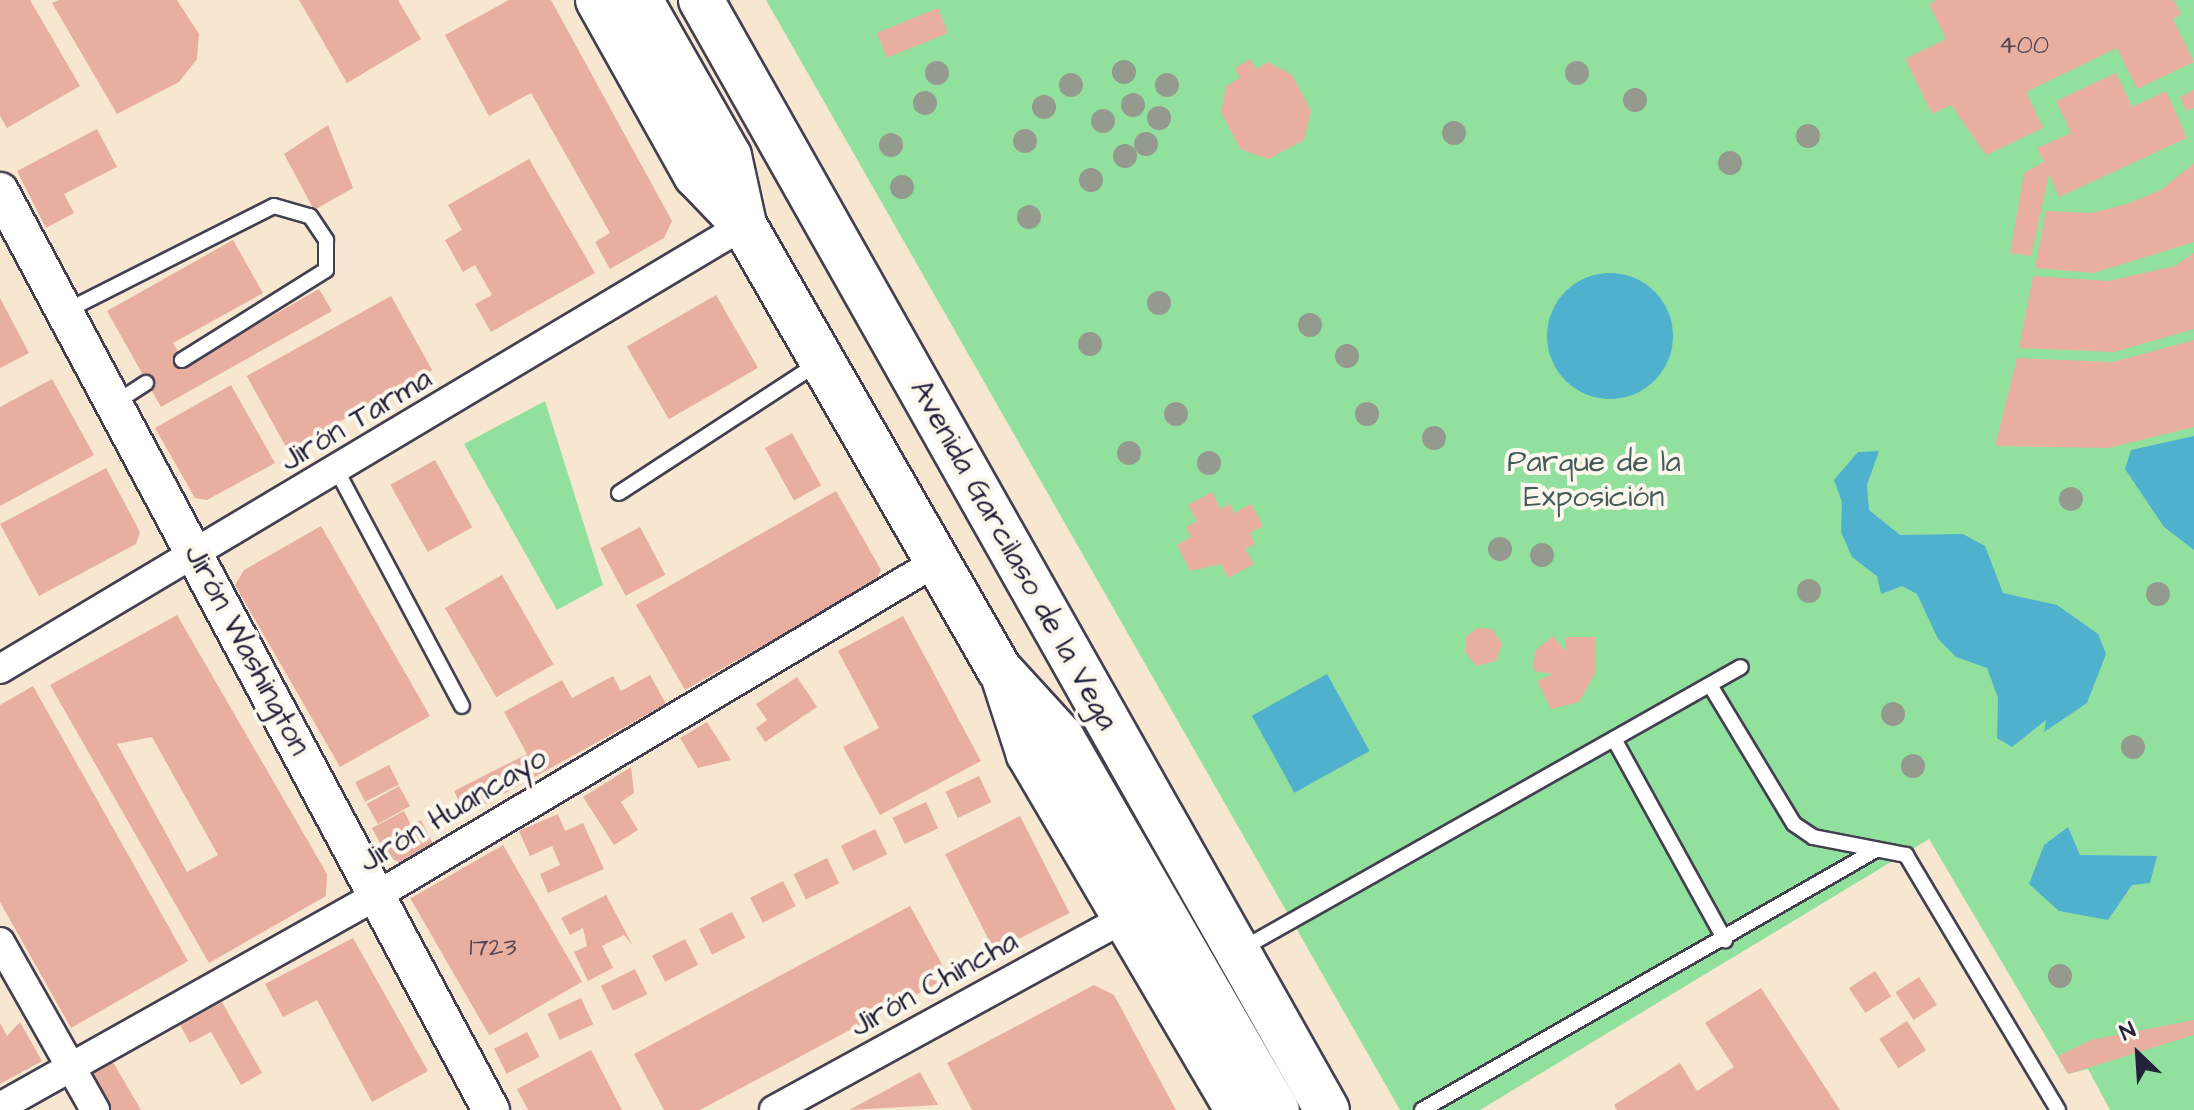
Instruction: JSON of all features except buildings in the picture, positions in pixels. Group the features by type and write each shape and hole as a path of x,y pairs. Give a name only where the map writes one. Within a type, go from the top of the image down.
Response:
{"main road":[{"name":"Avenida Garcilaso de la Vega","path":"598,0 696,175 744,225 999,669 1062,738 1277,1110"},
{"name":"Avenida Garcilaso de la Vega","path":"640,0 729,156 744,225"},
{"name":"Avenida Garcilaso de la Vega","path":"701,0 1327,1110"},
{"name":"Avenida Garcilaso de la Vega","path":"999,669 1027,755 1127,917 1235,1110"}],"street":[{"name":"Jirón Washington","path":"0,191 491,1110"},
{"name":"Jirón Tarma","path":"0,669 197,556 744,225"},
{"name":"Jirón Huancayo","path":"0,1107 376,896 936,562"},
{"name":"Jirón Chincha","path":"774,1110 1127,917"},
{"path":"0,942 95,1110"}],"lane":[{"path":"63,312 274,206 310,216 326,240 326,270 182,360"},
{"path":"619,493 821,362"},
{"path":"115,403 146,383"},
{"path":"337,471 462,706"},
{"path":"1238,951 1741,667"},
{"path":"1710,685 1794,824 1813,837 1906,855 2058,1110"},
{"path":"1614,739 1725,940"},
{"path":"1422,1110 1725,940 1876,850"}],"green space":[{"name":"Parque de la Exposición","path":"766,0 2194,0 2194,1110 2110,1110 2088,1069 2068,1074 1929,839 1480,1110 1400,1110"},
{"path":"545,401 603,585 557,610 464,444"}],"water":[{"path":"1610,273 1634,278 1654,292 1668,312 1673,336 1668,360 1654,380 1634,394 1610,399 1586,394 1566,380 1552,360 1547,336 1552,312 1566,292 1586,278"},
{"path":"2194,436 2194,550 2164,527 2125,469 2131,450"},
{"path":"1879,451 1867,485 1869,510 1900,535 1963,534 1985,546 2003,593 2057,605 2098,634 2106,654 2087,703 2044,732 2046,720 2012,747 1997,738 1998,698 1987,668 1956,657 1938,639 1917,594 1902,586 1881,594 1877,576 1852,557 1841,532 1842,502 1834,480 1858,452"},
{"path":"1327,674 1370,751 1294,793 1252,716"},
{"path":"2068,827 2080,855 2157,856 2150,883 2132,885 2108,920 2059,911 2029,884 2044,845"}]}
